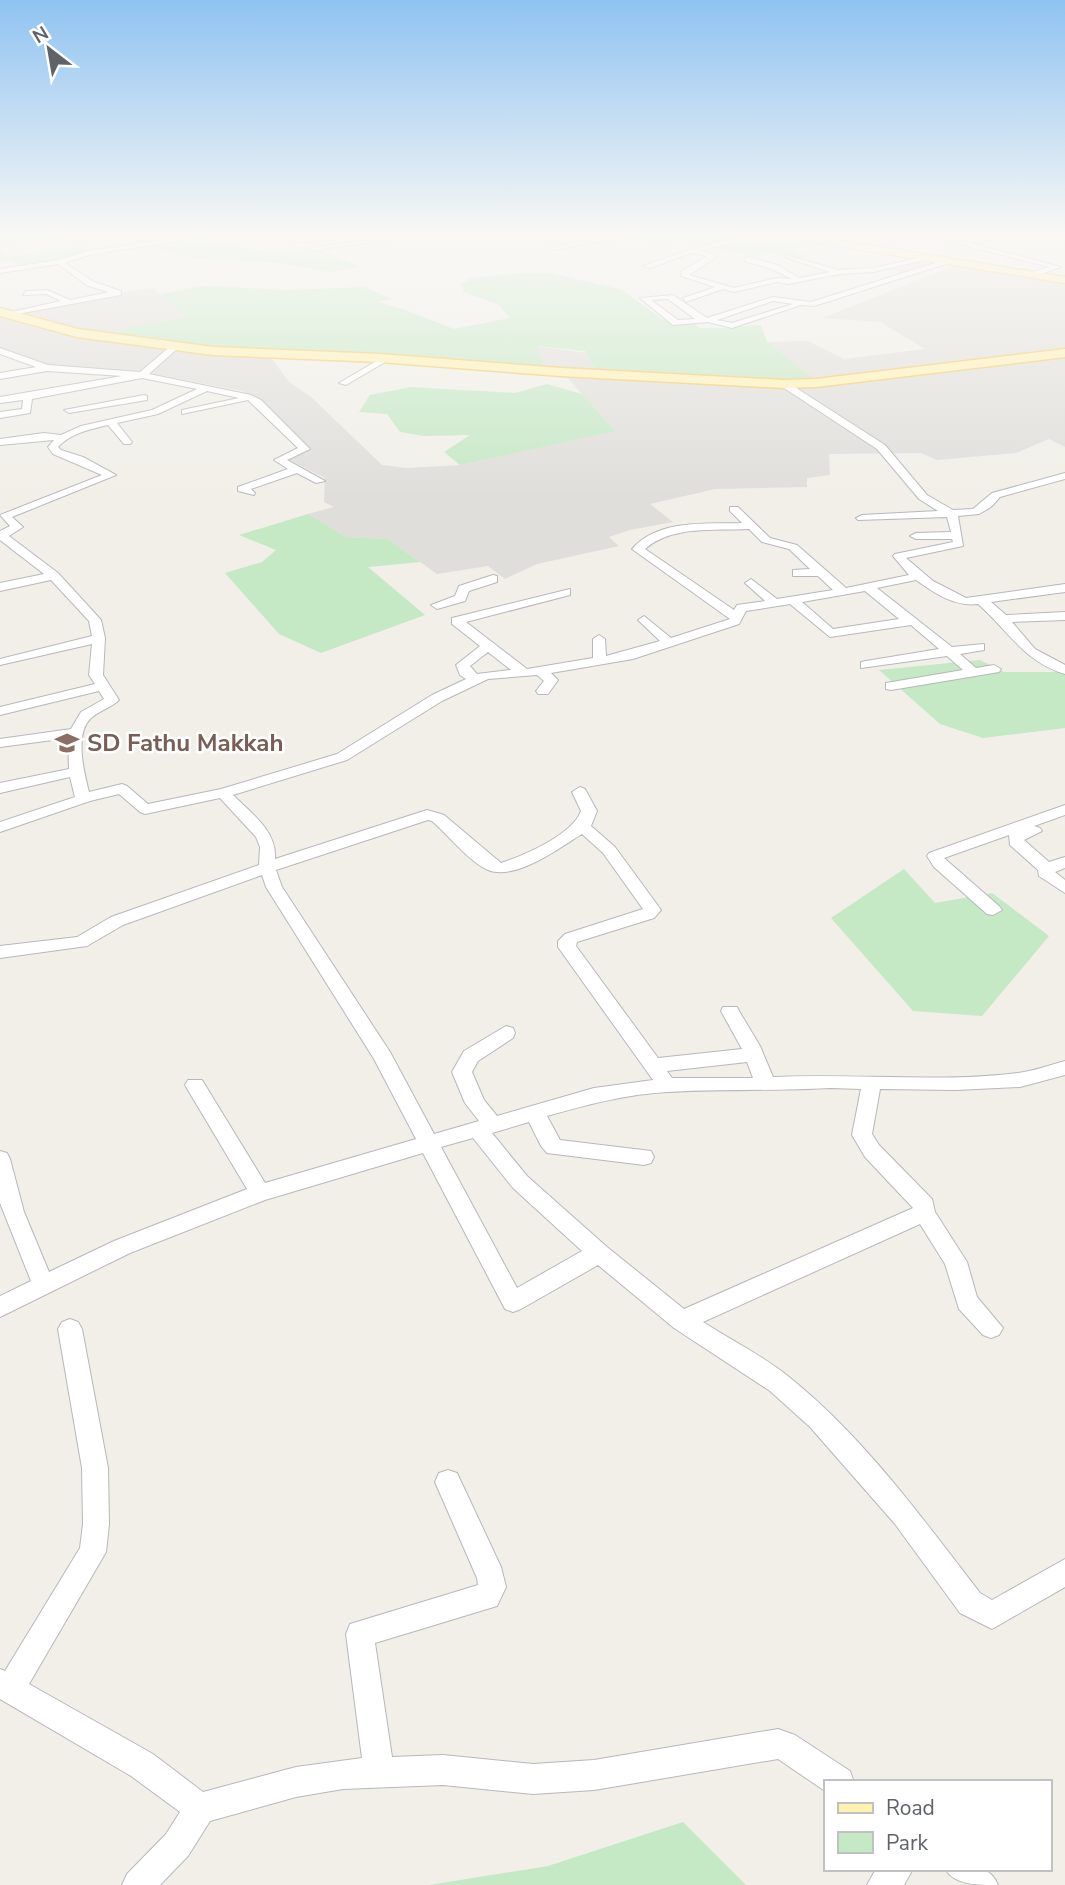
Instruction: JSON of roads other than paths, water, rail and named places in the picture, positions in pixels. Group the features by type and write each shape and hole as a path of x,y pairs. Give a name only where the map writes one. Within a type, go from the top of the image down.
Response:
{"main road":[{"path":"36,322 77,333 246,354 388,358 561,372 785,384 816,383 1065,353"}],"street":[{"path":"711,322 732,326 744,322"},
{"path":"0,400 142,375 175,347"},
{"path":"2,352 47,369"},
{"path":"343,383 388,358"},
{"path":"0,367 30,362"},
{"path":"0,376 47,369 142,375 251,398 304,448 304,451 279,459 320,481"},
{"path":"153,378 124,386 144,398 154,412"},
{"path":"785,384 881,447 923,497 952,514 959,542 957,546 900,556 907,568 960,600 982,601 1065,588"},
{"path":"74,388 93,407"},
{"path":"84,799 75,772 78,732 85,715 112,700 102,686 95,665 99,638 95,620 54,576 1,535 17,527 5,516 111,475 79,459 55,451 55,444 67,437 111,422 154,412 205,389"},
{"path":"0,415 27,411 28,397"},
{"path":"69,410 144,398"},
{"path":"186,412 251,398"},
{"path":"111,422 127,442"},
{"path":"62,425 67,437"},
{"path":"0,442 67,437"},
{"path":"250,493 242,489 298,469"},
{"path":"862,518 975,512 987,505 996,495 1065,476"},
{"path":"734,509 768,541 793,547 843,592"},
{"path":"738,618 638,548 667,531 752,527"},
{"path":"916,536 957,535"},
{"path":"797,573 822,572"},
{"path":"0,587 54,576"},
{"path":"0,827 122,789 145,809 223,793 342,757 437,698 475,679 492,674 524,673 628,656 728,624 738,618 741,608 794,601 919,576"},
{"path":"493,579 463,589 462,597 437,605 524,673"},
{"path":"751,583 774,602"},
{"path":"868,587 902,616 914,621 973,672"},
{"path":"456,621 566,592"},
{"path":"794,601 830,634 914,621"},
{"path":"982,601 1003,619 1030,652 1065,670"},
{"path":"1036,606 1046,617"},
{"path":"1003,619 1065,616"},
{"path":"644,620 671,644"},
{"path":"4,662 99,638"},
{"path":"599,639 600,659"},
{"path":"475,679 465,672 463,665 488,646"},
{"path":"866,665 979,647"},
{"path":"891,686 994,669"},
{"path":"540,670 551,680 543,691"},
{"path":"0,711 102,686"},
{"path":"0,743 78,732"},
{"path":"0,788 75,772"},
{"path":"0,952 85,941 125,918 267,867 431,815 438,818 493,867 506,869 583,827 589,811 580,792"},
{"path":"223,793 263,835 268,847 267,867 274,887 383,1057 513,1302 599,1254"},
{"path":"993,910 940,864 935,856 1065,810"},
{"path":"1047,869 1016,842 1016,837 1065,820"},
{"path":"583,827 610,850 652,910 648,914 570,938 567,947 667,1085"},
{"path":"1047,869 1065,862"},
{"path":"1047,869 1045,873 1065,888"},
{"path":"730,1011 754,1055 766,1085"},
{"path":"506,1033 471,1056 462,1072 486,1127 520,1182 599,1254 682,1321 769,1376 819,1419 904,1515 970,1603 992,1615 1065,1572"},
{"path":"654,1065 754,1055"},
{"path":"0,1307 43,1284 155,1233 260,1193 594,1095 667,1085 1020,1080 1065,1068"},
{"path":"872,1081 862,1135 872,1151 924,1205 924,1213 956,1262 967,1302 991,1328"},
{"path":"195,1085 260,1193"},
{"path":"534,1111 548,1141 554,1147 644,1157"},
{"path":"0,1159 7,1214 43,1284"},
{"path":"682,1321 924,1213"},
{"path":"71,1329 91,1435 96,1529 93,1552 6,1685 142,1765 200,1808"},
{"path":"379,1771 360,1634 487,1596 492,1587 491,1577 448,1482"},
{"path":"138,1885 177,1845 200,1808 296,1782 379,1771 443,1770 533,1779 594,1775 778,1744 785,1745 836,1780"},
{"path":"883,1885 895,1871"},
{"path":"964,1871 982,1885"}],"place":[{"name":"SD Fathu Makkah","path":"67,743"}]}
